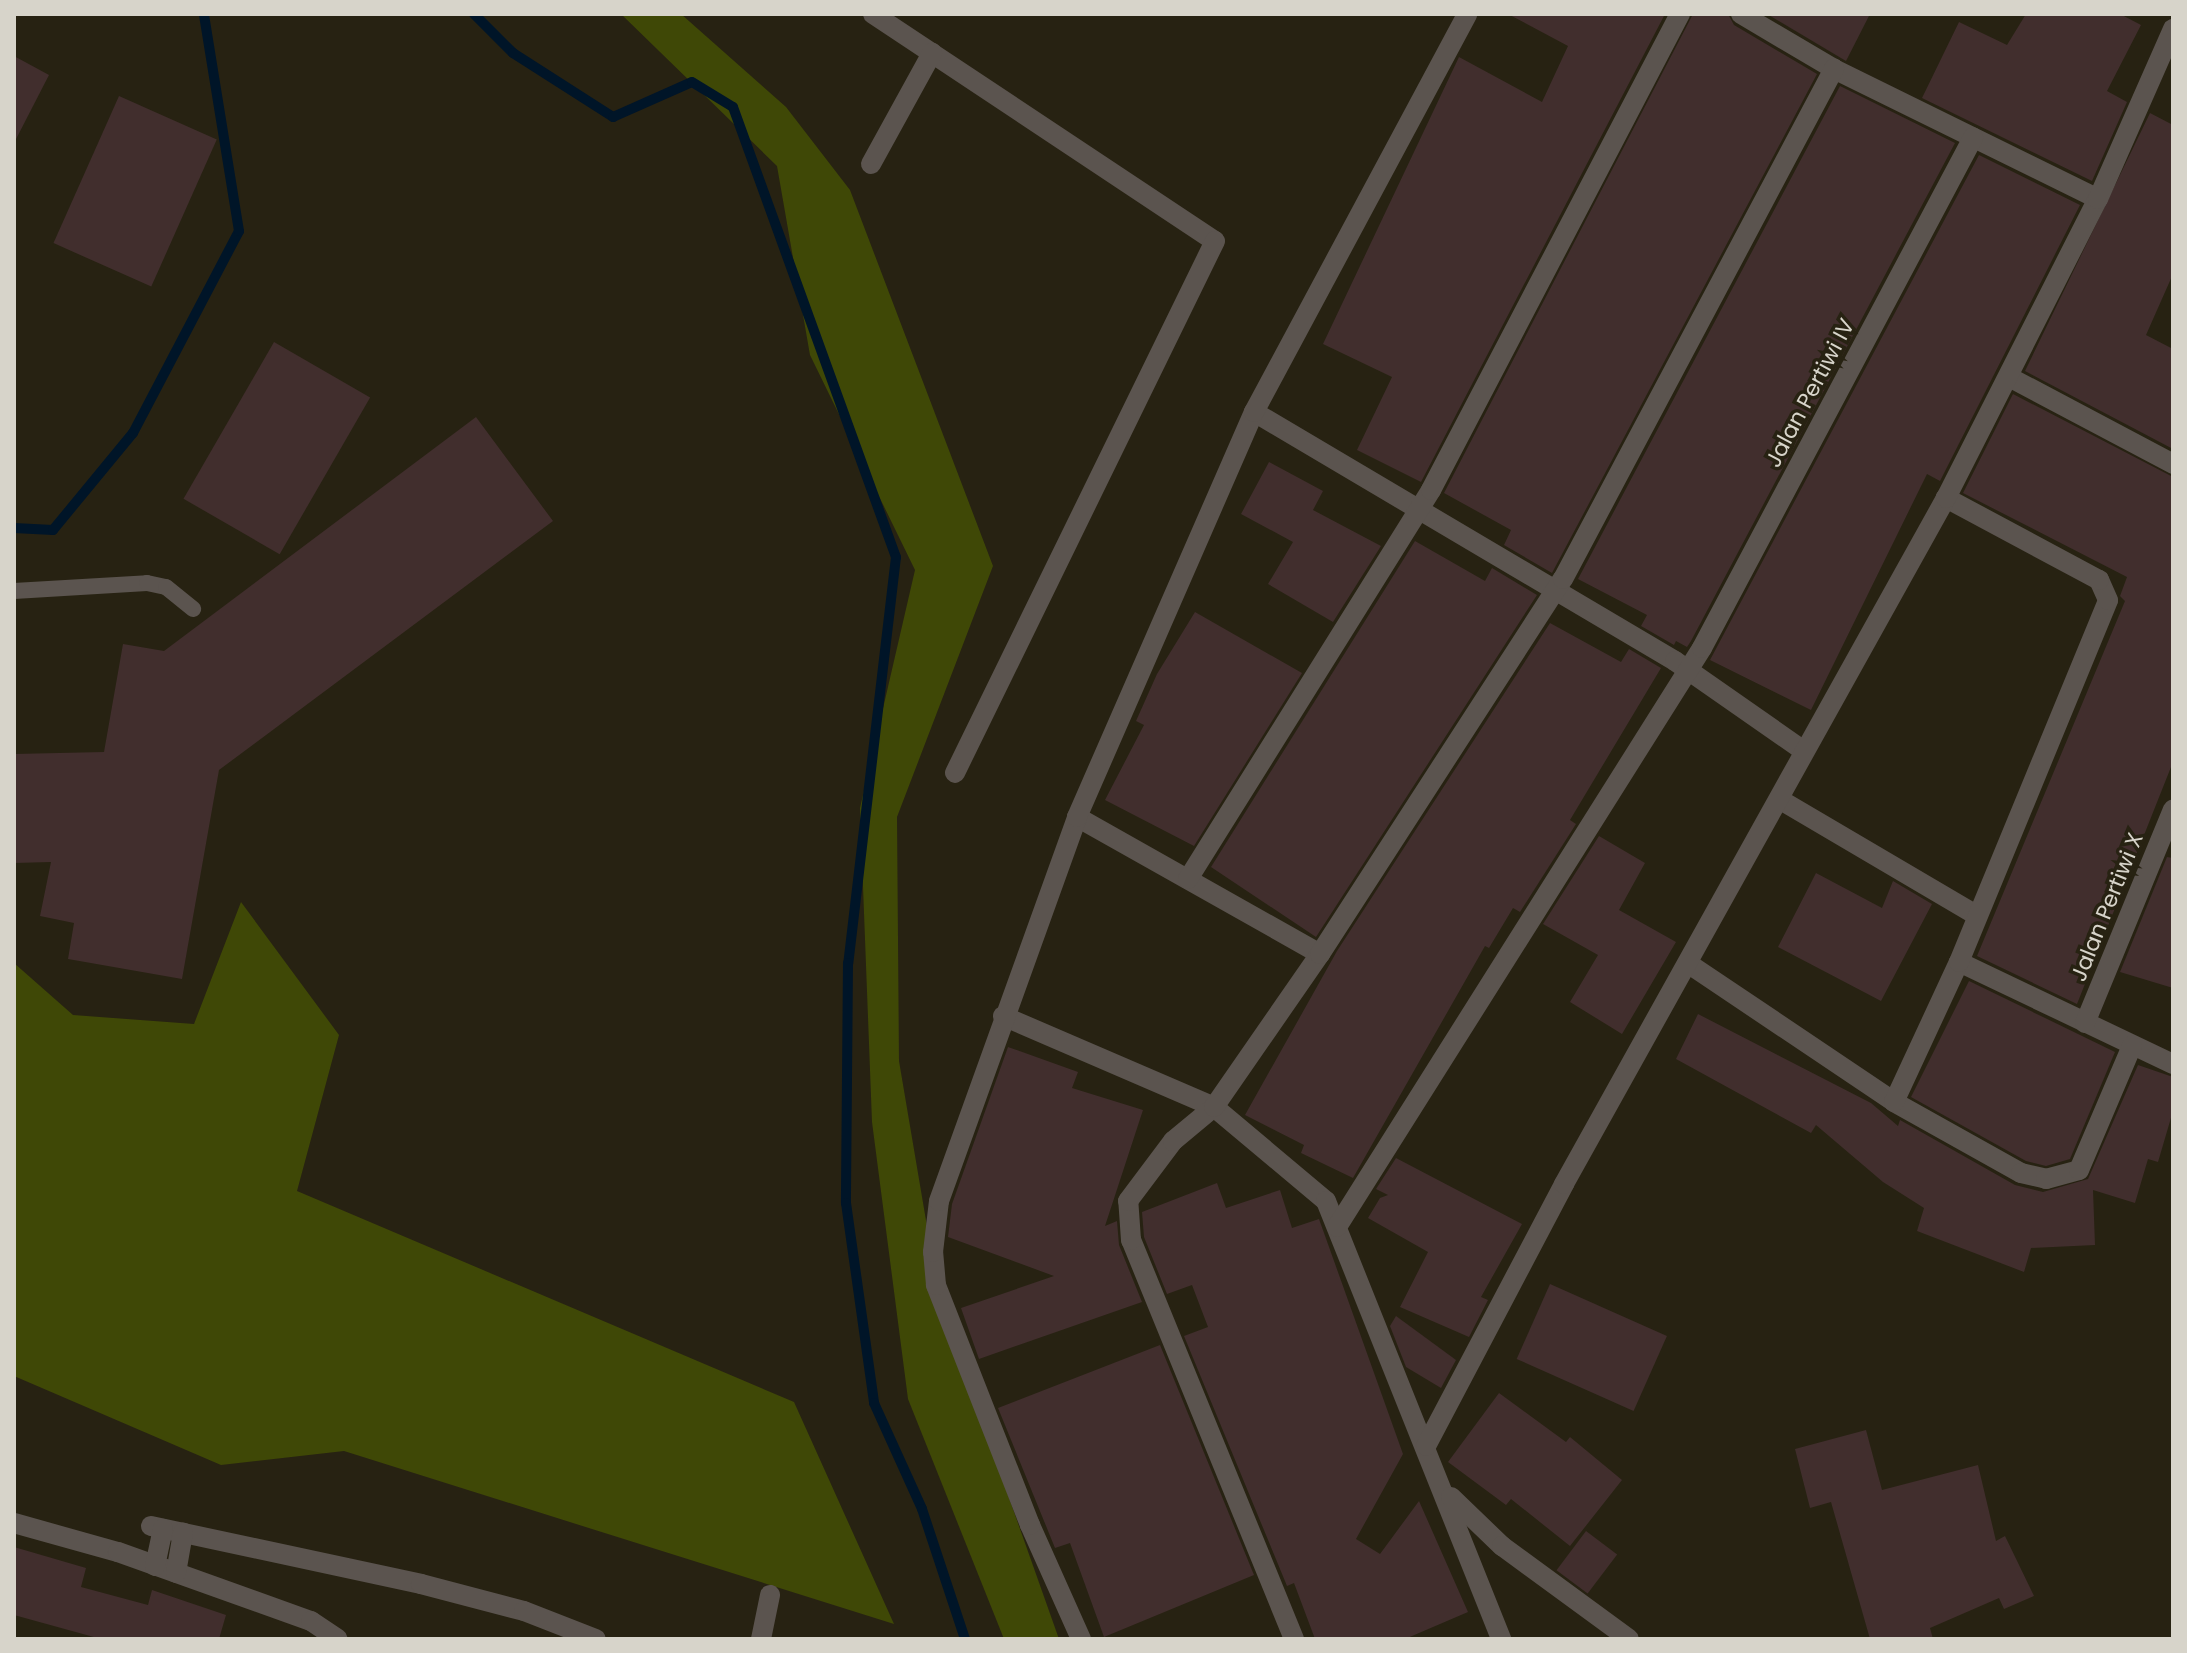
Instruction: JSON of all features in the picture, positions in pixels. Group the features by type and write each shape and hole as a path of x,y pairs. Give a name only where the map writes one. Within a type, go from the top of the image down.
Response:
{"street":[{"path":"873,14 1215,241 955,773"},
{"path":"1081,1639 1035,1538 936,1285 933,1252 939,1201 1077,817 1254,412 1467,14"},
{"path":"1188,879 1418,509 1680,14"},
{"path":"1741,14 1834,69 2098,199"},
{"path":"1426,1446 1564,1184 1946,498 2098,199 2173,29"},
{"path":"871,164 932,53"},
{"path":"1294,1639 1126,1218 1128,1201 1173,1141 1214,1107 1320,954 1555,591 1834,69"},
{"name":"Jalan Pertiwi IV","path":"1337,1227 1687,669 1973,138"},
{"path":"2009,377 2173,464"},
{"path":"1254,412 1687,669 1804,751"},
{"path":"1894,1102 1959,962 2108,600 2099,580 1946,498"},
{"path":"1779,799 1976,915"},
{"name":"Jalan Pertiwi X","path":"2085,1023 2173,809"},
{"path":"1077,817 1320,954"},
{"path":"1959,962 2173,1064"},
{"path":"1689,964 1894,1102 2021,1173 2060,1179 2079,1170 2132,1046"},
{"path":"1003,1016 1214,1107 1310,1184 1326,1201 1501,1639"},
{"path":"1443,1488 1502,1546 1629,1639"},
{"path":"14,1523 155,1566 311,1621 338,1639"},
{"path":"155,1566 166,1529"},
{"path":"166,1529 176,1573"},
{"path":"166,1529 421,1584 524,1611 596,1639"},
{"path":"761,1639 770,1595"}],"lane":[{"path":"14,591 147,583 166,587 193,609"}],"green space":[{"path":"621,14 681,14 786,107 850,190 993,566 897,817 899,1061 940,1303 1059,1639 1004,1639 908,1399 872,1122 860,808 915,570 810,355 777,166"},
{"path":"241,902 339,1035 297,1191 794,1402 894,1624 344,1451 221,1465 14,1376 14,963 73,1015 194,1024"}],"building":[{"path":"1508,14 1665,14 1421,482 1357,450 1392,377 1323,344 1459,57 1542,102 1568,46"},
{"path":"1693,14 1728,14 1734,25 1817,74 1552,573 1504,545 1511,530 1444,493"},
{"path":"1767,14 1870,14 1846,61"},
{"path":"2026,14 2120,14 2141,25 2107,91 2127,102 2092,181 1922,98 1959,22 2007,45"},
{"path":"14,56 49,75 14,143"},
{"path":"1840,86 1955,143 1691,641 1687,647 1676,641 1674,645 1641,626 1647,615 1578,579"},
{"path":"119,96 217,140 151,287 54,243"},
{"path":"2150,113 2173,125 2173,274 2146,335 2173,349 2173,449 2025,371"},
{"path":"1979,155 2080,205 1940,481 1927,474 1811,710 1710,660"},
{"path":"274,342 370,398 280,554 184,499"},
{"path":"2013,394 2173,477 2173,762 2077,1004 1977,956 2125,601 2120,596 2127,577 1963,493"},
{"path":"476,417 553,521 219,770 182,979 68,959 74,923 40,916 51,862 14,863 14,754 104,752 123,644 164,651"},
{"path":"1269,462 1323,491 1313,510 1381,546 1333,622 1268,584 1293,542 1241,514"},
{"path":"1415,541 1485,581 1492,568 1537,595 1316,937 1211,867"},
{"path":"1195,612 1302,673 1194,846 1105,800 1144,725 1136,721 1157,674"},
{"path":"1550,623 1621,662 1629,649 1661,668 1570,820 1576,824 1520,912 1513,908 1489,948 1485,946 1353,1178 1301,1153 1304,1145 1245,1115 1337,951"},
{"path":"1599,836 1645,863 1619,910 1676,942 1622,1034 1570,1002 1598,955 1543,924"},
{"path":"2167,857 2173,858 2173,988 2120,972"},
{"path":"1816,873 1882,908 1893,881 1932,904 1881,1001 1778,947"},
{"path":"1969,981 2115,1052 2070,1159 2046,1166 2026,1161 1911,1097"},
{"path":"1698,1014 1871,1103 1898,1126 1900,1120 2015,1185 2043,1192 2088,1179 2138,1065 2173,1077 2173,1111 2158,1162 2148,1159 2135,1203 2093,1190 2095,1245 2031,1248 2024,1272 1917,1231 1924,1208 1883,1182 1816,1125 1811,1133 1676,1059"},
{"path":"1008,1047 1078,1072 1072,1088 1143,1110 1105,1226 1117,1221 1119,1245 1142,1302 979,1359 961,1308 1054,1276 948,1237 952,1204"},
{"path":"1396,1158 1522,1224 1481,1297 1488,1300 1469,1337 1400,1307 1428,1252 1368,1218 1380,1198 1388,1195 1376,1189"},
{"path":"1217,1183 1226,1208 1280,1190 1292,1228 1319,1219 1403,1454 1356,1539 1380,1554 1419,1501 1468,1612 1405,1639 1315,1639 1294,1583 1287,1586 1184,1336 1208,1327 1192,1285 1167,1294 1144,1237 1142,1212"},
{"path":"1550,1284 1667,1336 1634,1411 1517,1359"},
{"path":"1396,1316 1456,1360 1441,1388 1406,1367 1390,1326"},
{"path":"1160,1345 1254,1575 1104,1637 1070,1543 1055,1548 998,1408"},
{"path":"1499,1393 1566,1442 1570,1437 1622,1480 1570,1546 1511,1499 1506,1505 1448,1462"},
{"path":"1866,1430 1882,1490 1978,1465 1996,1541 2005,1536 2034,1596 2004,1609 1999,1598 1930,1628 1933,1639 1870,1639 1831,1502 1810,1508 1795,1449"},
{"path":"1586,1531 1617,1554 1588,1594 1557,1570"},
{"path":"14,1547 86,1568 81,1587 148,1605 152,1590 226,1615 219,1639 101,1639 14,1615"}],"waterway":[{"path":"14,528 53,530 133,433 239,231 204,14"},
{"path":"474,14 513,53 613,117 692,82 733,107 896,557 848,963 846,1203 874,1403 922,1509 965,1639"}]}
